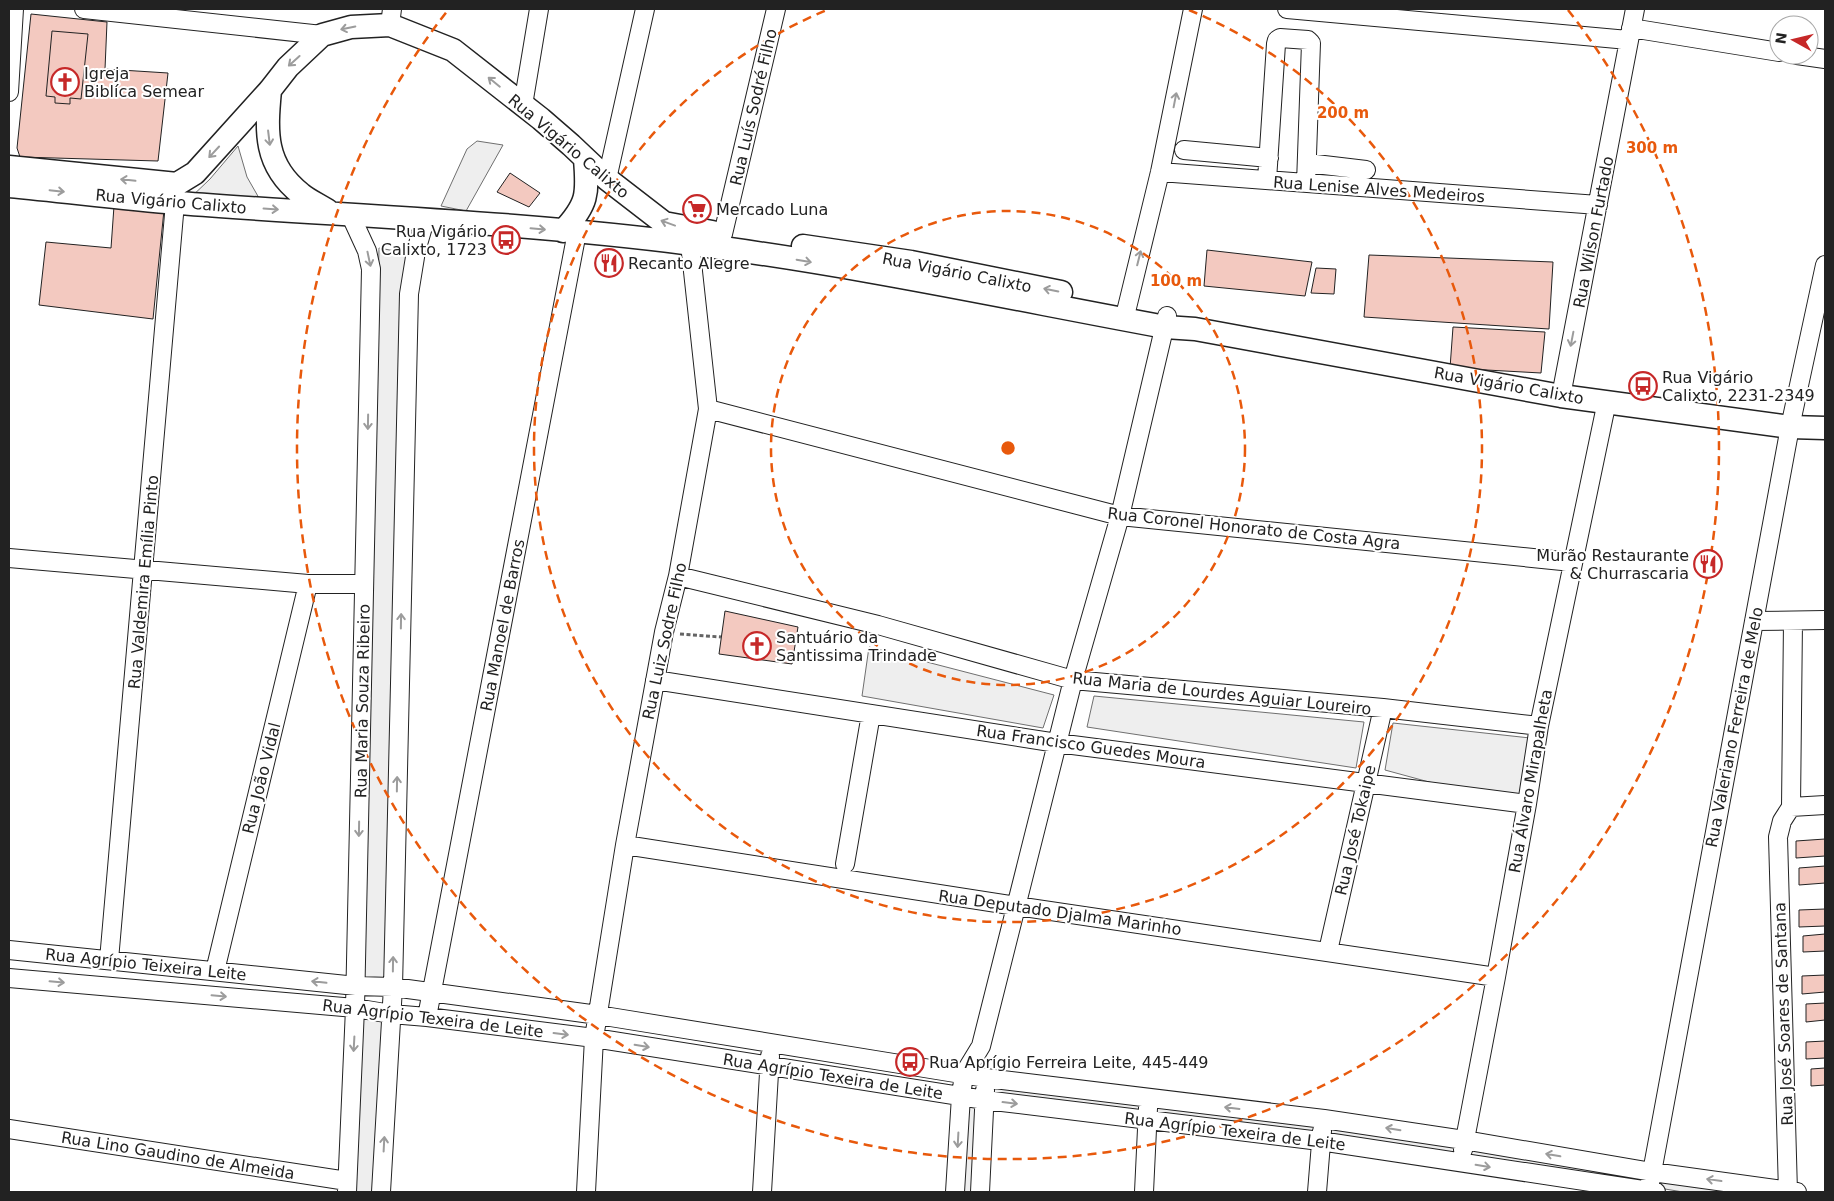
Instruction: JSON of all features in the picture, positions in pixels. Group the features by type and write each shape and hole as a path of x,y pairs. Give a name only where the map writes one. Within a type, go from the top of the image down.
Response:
{"main road":[{"name":"Rua Vigário Calixto","path":"9,167 176,184 195,173 270,90 288,67 322,35 391,17 453,50 571,145 607,179 664,223 910,262 1195,329 1561,396 1790,427 1825,428"},
{"path":"270,90 267,122 271,154 282,176 301,195 342,214"},
{"path":"570,232 585,200 587,185 585,159"},
{"name":"Rua Vigário Calixto","path":"9,186 175,203 425,220 690,244 1126,313"}],"street":[{"path":"9,92 14,9"},
{"path":"84,9 322,35"},
{"path":"523,105 539,9"},
{"path":"607,179 645,9"},
{"name":"Rua Luís Sodré Filho","path":"724,234 776,9"},
{"path":"1126,313 1160,172 1193,9"},
{"path":"1286,9 1629,34 1769,51"},
{"name":"Rua Wilson Furtado","path":"1561,396 1635,9"},
{"path":"1267,180 1277,40 1280,38 1308,40 1310,43 1306,184"},
{"path":"1184,150 1269,158"},
{"path":"1307,163 1366,170"},
{"name":"Rua Lenise Alves Medeiros","path":"1160,172 1598,206"},
{"name":"Rua Valdemira Emília Pinto","path":"109,960 175,203"},
{"name":"Rua Maria Souza Ribeiro","path":"342,214 367,251 370,269 356,986 347,1187"},
{"path":"381,1192 393,987 408,294 416,252 425,220"},
{"name":"Rua Manoel de Barros","path":"427,1017 570,232"},
{"name":"Rua Luiz Sodre Filho","path":"586,1192 594,1038 625,845 664,632 678,576 708,409 690,244"},
{"name":"Rua Valeriano Ferreira de Melo","path":"1652,1192 1652,1172 1790,427 1825,265"},
{"path":"955,1192 964,1074 981,1046 1073,680 1120,516 1166,322"},
{"name":"Rua Álvaro Mirapalheta","path":"1461,1163 1527,804 1538,726 1607,401"},
{"name":"Rua Coronel Honorato de Costa Agra","path":"708,409 1120,516 1572,562"},
{"path":"9,558 308,584 364,584"},
{"name":"Rua Maria de Lourdes Aguiar Loureiro","path":"678,576 878,625 1073,680 1383,708 1538,726"},
{"name":"Rua João Vidal","path":"215,971 308,584"},
{"path":"1754,621 1825,620"},
{"path":"1792,621 1791,807 1825,805"},
{"name":"Rua Francisco Guedes Moura","path":"655,680 1057,742 1527,804"},
{"name":"Rua José Tokaipe","path":"1328,951 1383,708"},
{"path":"845,864 871,714"},
{"name":"Rua José Soares de Santana","path":"1791,807 1782,820 1778,837 1791,1192"},
{"name":"Rua Deputado Djalma Marinho","path":"625,845 1016,906 1496,977"},
{"name":"Rua Agrípio Teixeira Leite","path":"9,950 282,978"},
{"name":"Rua Agrípio Texeira de Leite","path":"9,978 355,1008 594,1038 985,1100 1320,1141 1652,1192"},
{"name":"Rua Agrípio Texeira de Leite","path":"282,978 356,986 393,987 598,1015 986,1078 1324,1119 1464,1140 1652,1172 1791,1192"},
{"path":"762,1192 772,1042"},
{"path":"980,1192 986,1078 981,1046"},
{"path":"1144,1192 1148,1098"},
{"path":"1317,1192 1320,1141 1324,1119"},
{"name":"Rua Lino Gaudino de Almeida","path":"9,1130 347,1187"}],"path":[{"path":"664,632 721,637"}],"shaded area":[{"path":"477,141 503,145 466,211 441,206 467,149"},
{"path":"238,146 247,177 263,205 188,200 210,179"},
{"path":"379,248 411,254 387,980 363,980"},
{"path":"869,647 1054,695 1043,728 862,696"},
{"path":"1094,696 1364,722 1356,768 1087,727"},
{"path":"1393,723 1530,738 1519,797 1440,785 1385,770"},
{"path":"361,1014 385,1019 375,1192 354,1192"},
{"path":"991,1081 1143,1101 1144,1116 990,1096"},
{"path":"1151,1103 1320,1122 1318,1136 1152,1116"},
{"path":"965,1104 980,1105 976,1192 960,1192"},
{"path":"1328,1124 1459,1142 1457,1158 1325,1138"},
{"path":"1469,1145 1649,1174 1646,1187 1465,1160"},
{"path":"1654,1176 1765,1192 1683,1192 1653,1187"}],"building":[{"name":"Igreja Biblíca Semear","path":"31,14 107,22 105,69 168,73 158,161 20,157 17,148"},
{"name":"Igreja Biblíca Semear","path":"52,31 88,34 81,99 70,98 70,104 55,103 55,97 46,96"},
{"path":"510,173 540,193 529,207 497,192"},
{"path":"114,206 164,210 153,319 39,305 46,242 111,248"},
{"path":"1207,250 1312,262 1305,296 1204,286"},
{"path":"1369,255 1553,262 1549,329 1364,317"},
{"path":"1316,268 1336,269 1334,294 1311,293"},
{"path":"1453,327 1545,332 1541,373 1450,368"},
{"name":"Santuário da Santissima Trindade","path":"725,611 798,627 792,664 719,654"},
{"path":"1825,839 1825,856 1796,858 1796,841"},
{"path":"1825,866 1825,883 1799,885 1799,868"},
{"path":"1825,909 1825,926 1799,927 1799,910"},
{"path":"1825,934 1825,951 1803,952 1803,936"},
{"path":"1825,975 1825,992 1802,994 1802,976"},
{"path":"1825,1003 1825,1020 1806,1022 1806,1004"},
{"path":"1825,1041 1825,1058 1806,1059 1806,1042"},
{"path":"1825,1068 1825,1085 1811,1086 1811,1069"}],"place":[{"name":"Igreja Biblíca Semear","path":"65,82"},
{"name":"Mercado Luna","path":"697,209"},
{"name":"Rua Vigário Calixto, 1723","path":"506,240"},
{"name":"Recanto Alegre","path":"609,263"},
{"name":"Rua Vigário Calixto, 2231-2349","path":"1643,386"},
{"name":"Murão Restaurante & Churrascaria","path":"1708,564"},
{"name":"Santuário da Santissima Trindade","path":"757,646"},
{"name":"Rua Aprígio Ferreira Leite, 445-449","path":"910,1062"}]}
